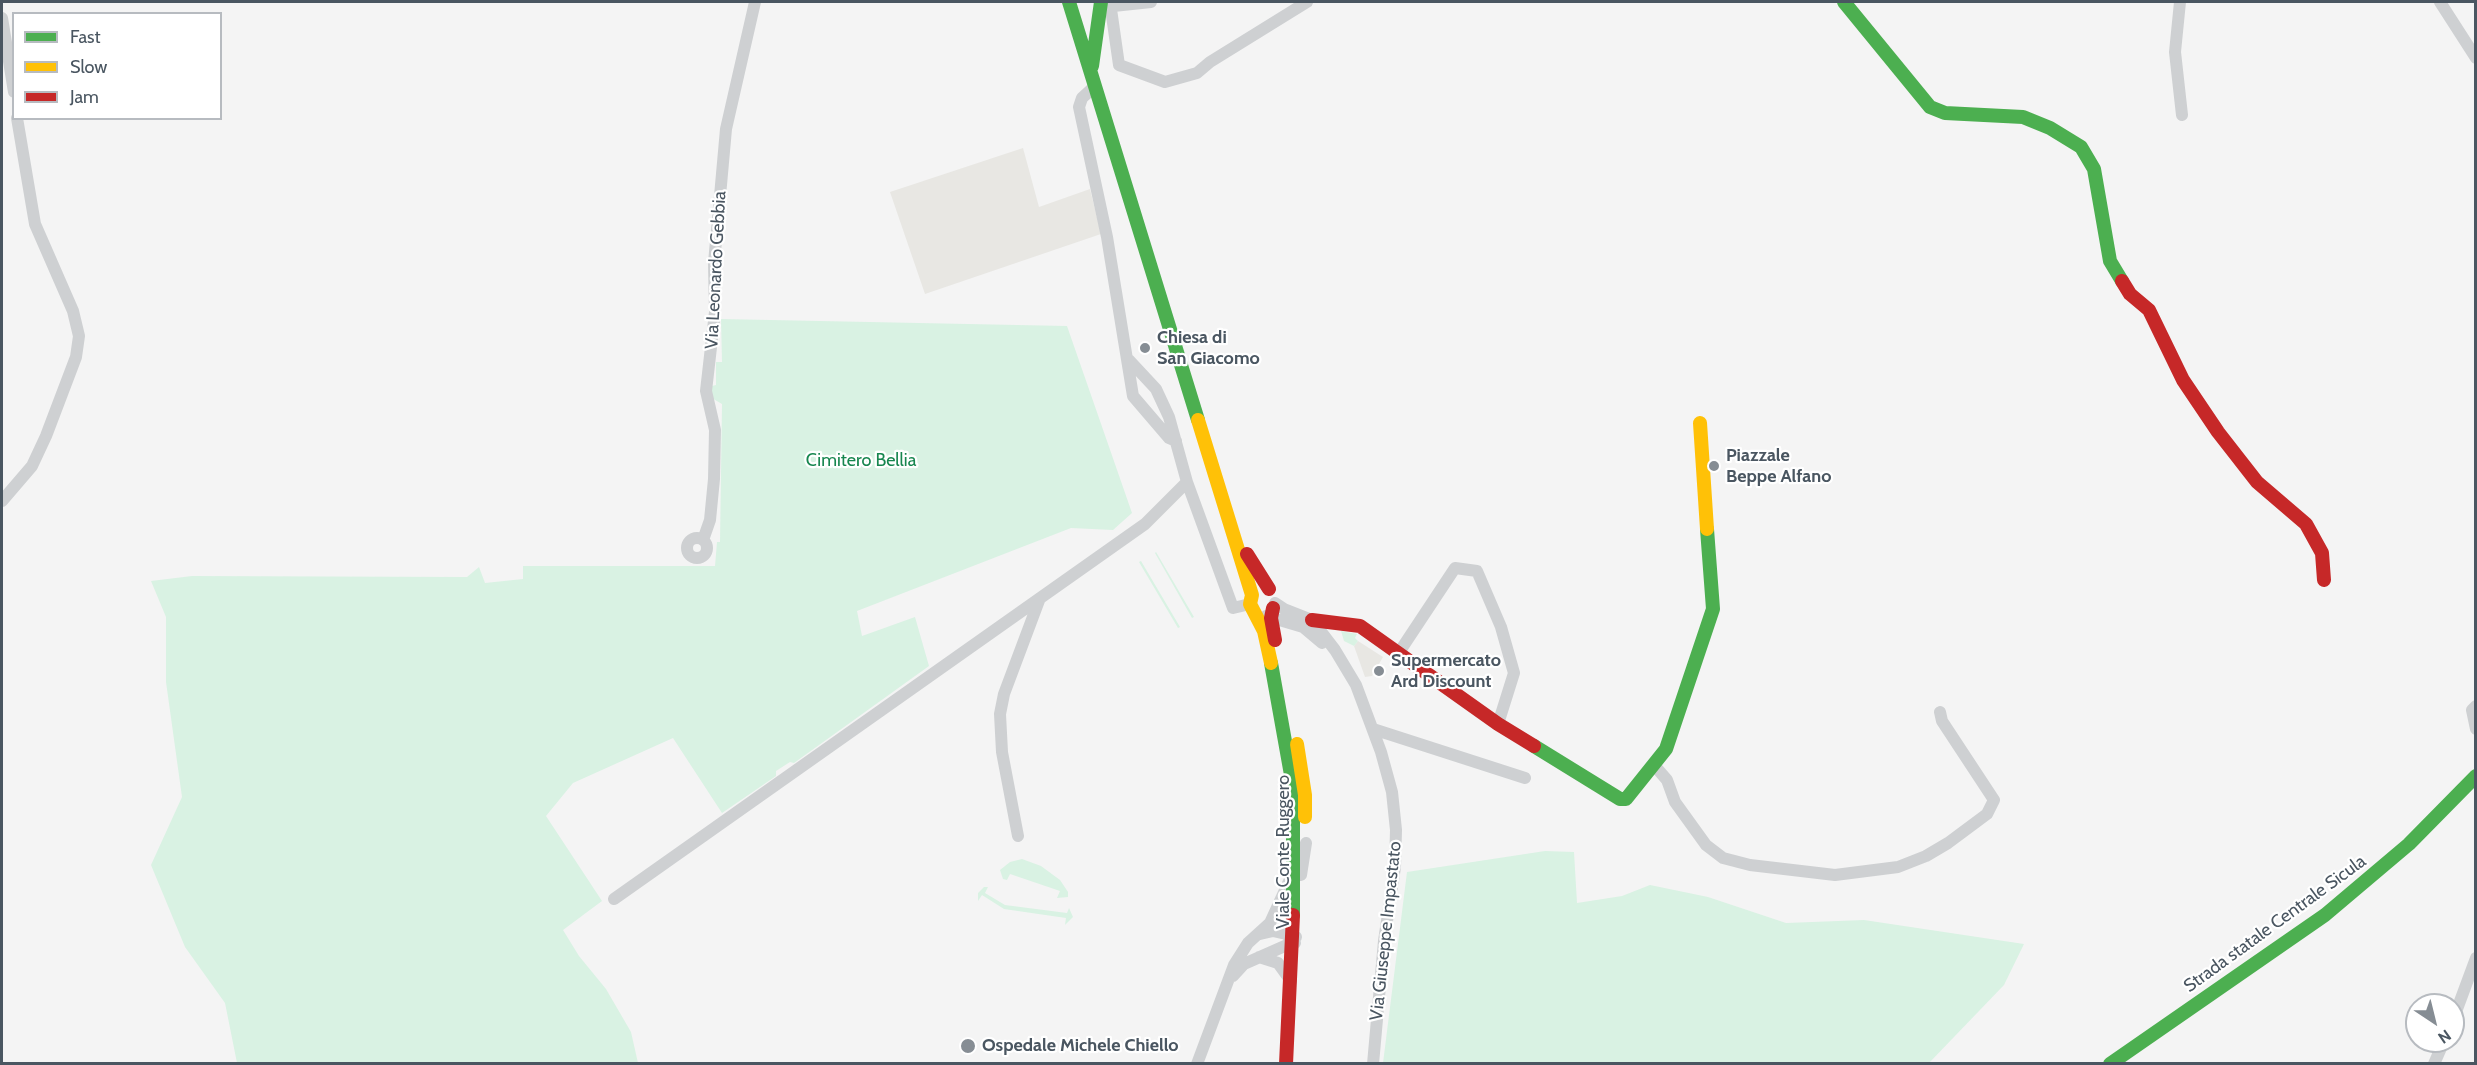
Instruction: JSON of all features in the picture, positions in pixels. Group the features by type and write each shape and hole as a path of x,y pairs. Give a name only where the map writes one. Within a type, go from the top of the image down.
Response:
{"main road":[{"path":"1069,2 1220,493 1263,607"},
{"path":"1844,2 1930,107 1944,113 2023,117 2050,128 2081,147 2094,169 2101,197 2103,232 2110,261 2130,294 2149,310 2183,380 2218,432 2257,482 2306,524 2322,553 2324,580"},
{"path":"1093,83 1094,41 1105,4"},
{"path":"1312,620 1360,626 1498,724 1620,799 1630,796 1666,749 1713,609 1700,423"},
{"path":"1220,493 1232,515 1251,564 1269,589 1258,589 1263,607"},
{"name":"Viale Conte Ruggero","path":"1263,607 1302,768 1306,843 1297,1064"},
{"name":"Viale Conte Ruggero","path":"1263,607 1264,631 1279,699 1293,786 1295,867 1286,1064"},
{"name":"Strada statale Centrale Sicula","path":"2110,1064 2325,915 2409,844 2475,776"}],"street":[{"name":"Via Leonardo Gebbia","path":"703,540 710,520 714,479 715,430 705,391 715,312 714,263 726,129 755,2"},
{"path":"1151,2 1105,4 1119,65 1165,82 1191,76 1307,2"},
{"path":"2180,2 2175,71 2182,115"},
{"path":"2440,2 2475,58"},
{"path":"2,18 12,80"},
{"path":"1093,83 1082,98 1079,107 1100,202 1129,360 1133,396 1169,438 1176,441"},
{"path":"2,501 32,466 46,436 76,357 79,336 73,310 35,224 16,120"},
{"path":"1129,360 1156,389 1169,417 1187,482 1233,608 1284,609 1312,620 1347,670"},
{"path":"614,899 1145,524 1187,482"},
{"path":"1398,654 1455,568 1477,571 1501,627 1514,673 1498,724"},
{"path":"1017,836 1002,752 1000,714 1007,686 1040,598"},
{"path":"1263,607 1312,633 1347,670"},
{"name":"Via Giuseppe Impastato","path":"1347,670 1356,685 1373,729 1392,792 1396,830 1395,867 1384,941 1373,1064"},
{"path":"2475,706 2472,710 2475,729"},
{"path":"1654,765 1667,780 1675,802 1706,845 1723,858 1750,865 1835,875 1898,867 1926,856 1948,843 1986,814 1994,800 1942,721 1940,712"},
{"path":"1373,729 1525,778"},
{"path":"1225,987 1244,964 1293,940 1297,935 1301,871 1306,843"},
{"path":"1197,1064 1240,952 1277,912 1295,867"},
{"path":"1259,934 1273,931 1286,934 1297,948 1292,1064"},
{"path":"1259,957 1278,963 1291,981"},
{"path":"2463,993 2475,958"}],"shaded area":[{"path":"1023,148 1039,207 1090,189 1101,234 925,294 890,192"},
{"path":"1358,641 1383,657 1372,676 1365,677 1354,646"}],"green space":[{"name":"Cimitero Bellia","path":"721,319 1067,326 1132,513 1113,530 1071,528 857,611 862,636 915,617 929,666 794,763 790,762 776,771 776,776 722,813 673,738 573,783 546,816 602,901 563,930 579,956 606,989 631,1032 638,1063 237,1063 225,1003 185,947 151,865 182,797 166,682 166,617 151,581 192,576 467,577 479,567 485,583 523,579 523,566 715,566 717,542 720,542 722,404 710,397 712,386 716,385 716,362 722,362"},
{"path":"1156,552 1194,617 1192,618"},
{"path":"1141,561 1180,627 1178,628 1139,562"},
{"path":"1341,631 1357,634 1355,638 1358,641 1354,646 1344,641"},
{"path":"1545,851 1574,852 1577,903 1622,896 1650,885 1708,897 1786,923 1864,920 2024,944 2004,985 1929,1063 1383,1063 1407,872"},
{"path":"1022,859 1041,866 1060,880 1068,892 1068,897 1057,898 1060,891 1010,874 1007,880 1003,879 1000,870 1010,862"},
{"path":"984,887 988,887 985,893 1005,905 1067,913 1069,908 1073,917 1065,925 1066,918 1004,909 982,895 978,901 978,893"}],"traffic: fast":[{"path":"1069,2 1198,420"},
{"path":"1092,66 1101,2"},
{"path":"1844,2 1930,107 1945,113 2023,117 2050,128 2081,147 2094,169 2110,261 2122,281"},
{"path":"1534,746 1620,799 1626,799 1666,749 1713,609 1707,529"},
{"path":"1271,663 1293,786 1293,915"},
{"path":"2110,1064 2325,915 2409,844 2476,776"}],"traffic: slow":[{"path":"1198,420 1252,595 1250,604 1264,631 1271,663"},
{"path":"1700,423 1707,529"},
{"path":"1297,744 1305,795 1305,817"}],"traffic: jam":[{"path":"2122,281 2130,294 2149,310 2183,380 2218,432 2257,482 2306,524 2322,553 2324,580"},
{"path":"1247,554 1269,589"},
{"path":"1273,608 1271,618 1275,640"},
{"path":"1312,620 1360,626 1498,724 1534,746"},
{"path":"1286,1064 1293,915"}],"place":[{"name":"Chiesa di San Giacomo","path":"1145,348"},
{"name":"Piazzale Beppe Alfano","path":"1714,466"},
{"name":"Supermercato Ard Discount","path":"1379,671"},
{"name":"Ospedale Michele Chiello","path":"968,1046"}]}
